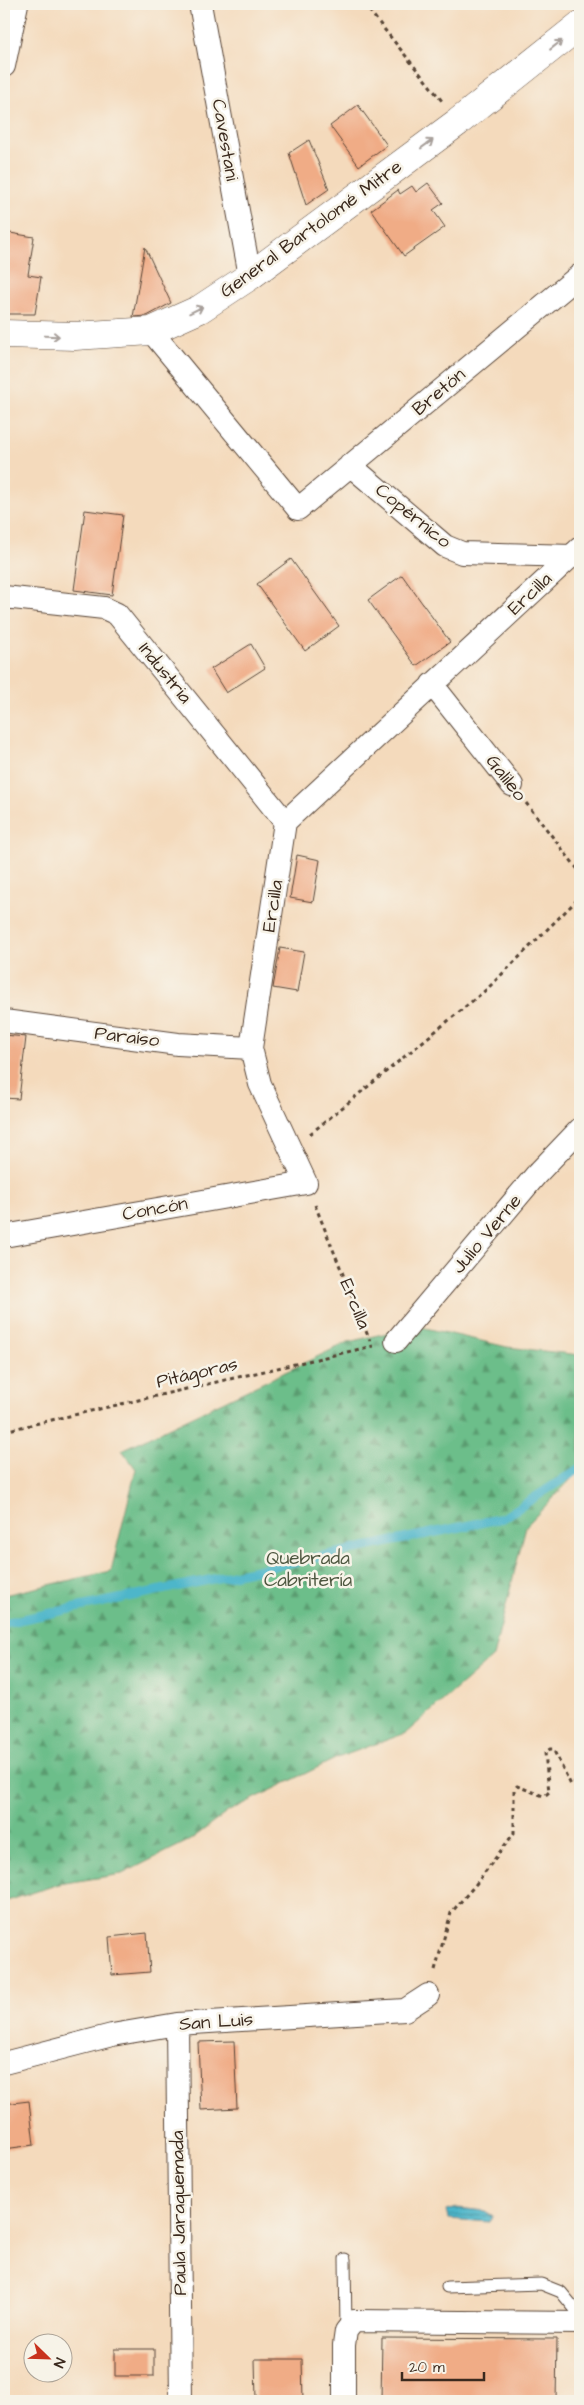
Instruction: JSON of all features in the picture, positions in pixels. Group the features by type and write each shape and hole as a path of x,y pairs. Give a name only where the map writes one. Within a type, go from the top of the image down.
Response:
{"street":[{"path":"4,66 17,4"},
{"name":"Cavestani","path":"200,4 250,276"},
{"name":"General Bartolomé Mitre","path":"4,334 75,336 151,331 200,309 250,276 458,122 580,26"},
{"name":"Bretón","path":"151,331 298,509 580,275"},
{"name":"Copérnico","path":"350,465 445,546 462,553 576,552"},
{"name":"Ercilla","path":"306,1183 260,1084 251,1048 285,822 576,552"},
{"name":"Industria","path":"4,597 104,608 118,614 285,822"},
{"name":"Galileo","path":"432,684 512,785"},
{"name":"Paraíso","path":"4,1021 178,1044 251,1048"},
{"name":"Julio Verne","path":"396,1341 536,1175 580,1129"},
{"name":"Concón","path":"4,1236 306,1183"},
{"name":"San Luis","path":"4,2063 112,2035 176,2024 405,2010 428,1995"},
{"name":"Paula Jaraquemada","path":"176,2024 181,2401"},
{"path":"344,2401 344,2345 346,2331 354,2321 580,2323"}],"lane":[{"path":"344,2259 346,2331"},
{"path":"447,2287 541,2284 561,2292 580,2315"}],"path":[{"path":"364,4 458,122"},
{"name":"Galileo","path":"512,785 580,872"},
{"path":"290,1150 487,988 580,897"},
{"name":"Ercilla","path":"306,1183 370,1343 396,1341"},
{"name":"Pitágoras","path":"4,1431 396,1341"},
{"path":"428,1995 451,1913 514,1833 514,1790 517,1786 543,1796 549,1792 545,1753 550,1749 553,1749 572,1785 577,1782 580,1765"}],"green space":[{"name":"Quebrada Cabritería","path":"417,1326 507,1347 580,1355 580,1471 526,1526 493,1657 406,1733 337,1758 229,1811 190,1840 122,1874 59,1884 4,1902 4,1595 111,1571 136,1469 122,1450 348,1342"}],"water":[{"path":"457,2208 485,2211 493,2216 490,2222 449,2219 447,2211"}],"building":[{"path":"358,105 387,145 359,166 330,126"},
{"path":"309,140 329,189 306,205 289,153"},
{"path":"428,183 443,203 433,210 445,227 404,256 371,210 398,190 400,194 412,186 416,192"},
{"path":"4,232 34,237 28,275 41,277 35,314 4,314"},
{"path":"145,247 171,303 147,316 133,317"},
{"path":"85,510 123,515 112,595 74,590"},
{"path":"291,559 339,626 305,651 257,584"},
{"path":"402,575 450,642 416,666 368,600"},
{"path":"251,644 265,668 226,693 211,669"},
{"path":"297,855 320,860 313,902 290,898"},
{"path":"280,948 304,952 297,992 273,988"},
{"path":"4,1035 26,1037 19,1099 4,1098"},
{"path":"147,1933 150,1972 112,1975 109,1937"},
{"path":"234,2041 237,2108 201,2110 198,2042"},
{"path":"29,2101 34,2145 4,2149 4,2104"},
{"path":"382,2338 557,2339 556,2401 381,2401"},
{"path":"115,2349 154,2349 154,2376 115,2376"},
{"path":"255,2359 302,2359 303,2401 256,2401"}],"waterway":[{"name":"Quebrada Cabritería","path":"4,1623 503,1518 580,1468"}]}
